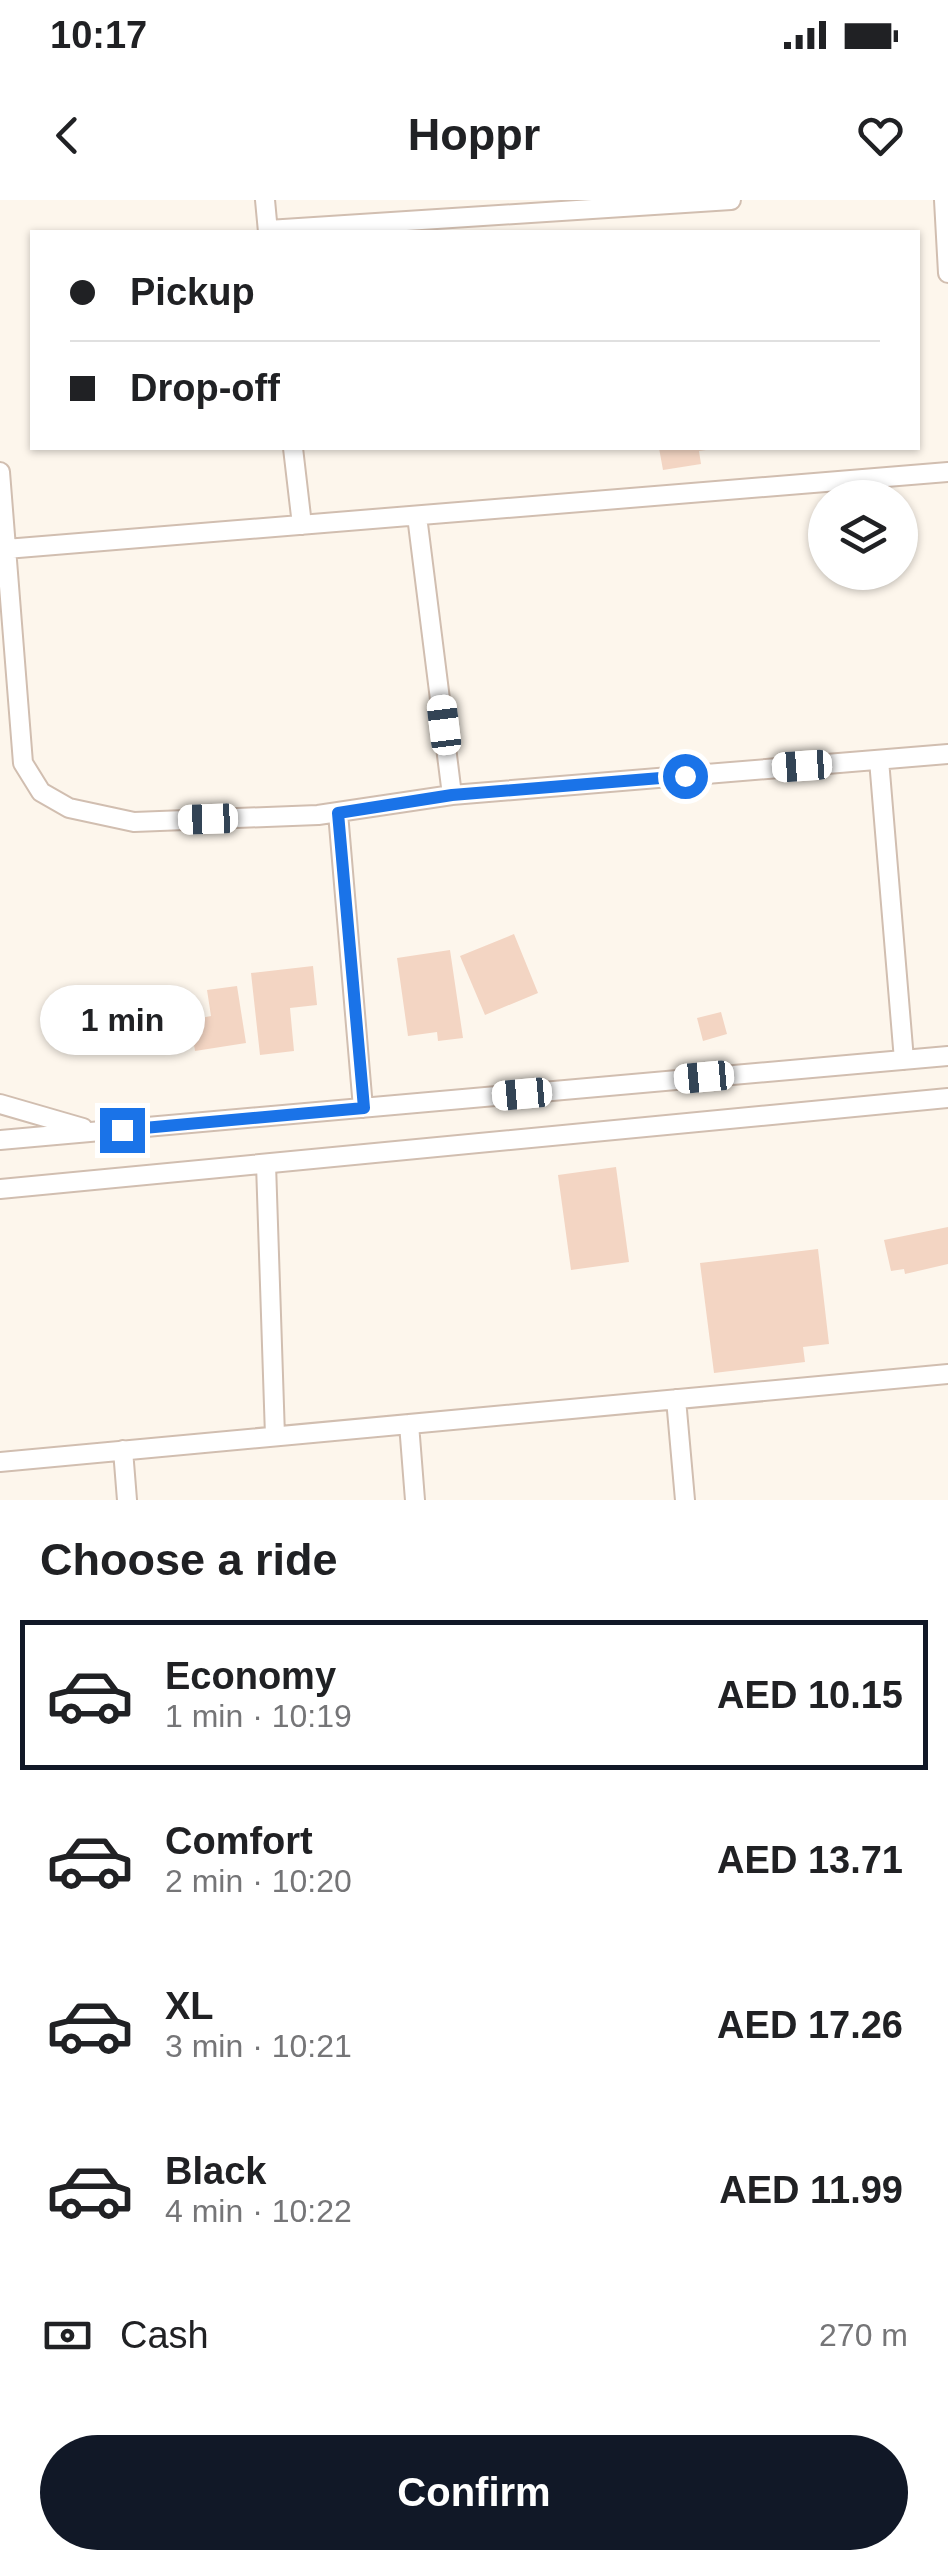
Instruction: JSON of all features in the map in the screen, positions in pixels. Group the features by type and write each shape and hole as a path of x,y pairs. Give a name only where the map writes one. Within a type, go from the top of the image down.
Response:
{"street":[{"path":"264,200 268,230"},
{"path":"283,230 731,200"},
{"path":"944,200 948,273"},
{"path":"293,450 302,525"},
{"path":"0,472 23,763 41,792 69,808 134,822 338,813 452,795 948,754"},
{"path":"6,549 948,472"},
{"path":"417,516 452,795"},
{"path":"880,760 904,1060"},
{"path":"338,813 364,1108"},
{"path":"0,1140 948,1056"},
{"path":"0,1189 948,1098"},
{"path":"0,1104 98,1132"},
{"path":"266,1164 275,1436"},
{"path":"0,1462 948,1374"},
{"path":"676,1399 685,1500"},
{"path":"409,1424 415,1500"},
{"path":"123,1450 127,1500"}],"building":[{"path":"659,450 706,450 699,451 701,464 663,470"},
{"path":"514,934 538,993 485,1015 460,956"},
{"path":"450,950 463,1038 438,1041 437,1032 408,1036 397,958"},
{"path":"313,966 317,1005 290,1008 294,1051 260,1055 251,973"},
{"path":"237,986 246,1043 195,1051 190,1020 211,1016 207,990"},
{"path":"721,1012 727,1034 703,1041 697,1018"},
{"path":"616,1167 629,1262 571,1270 558,1175"},
{"path":"948,1227 948,1264 905,1274 904,1269 891,1271 884,1240"},
{"path":"818,1249 829,1344 803,1347 805,1362 714,1373 700,1263"}],"route":[{"path":"122,1130 364,1108 338,813 452,795 685,776"}]}
